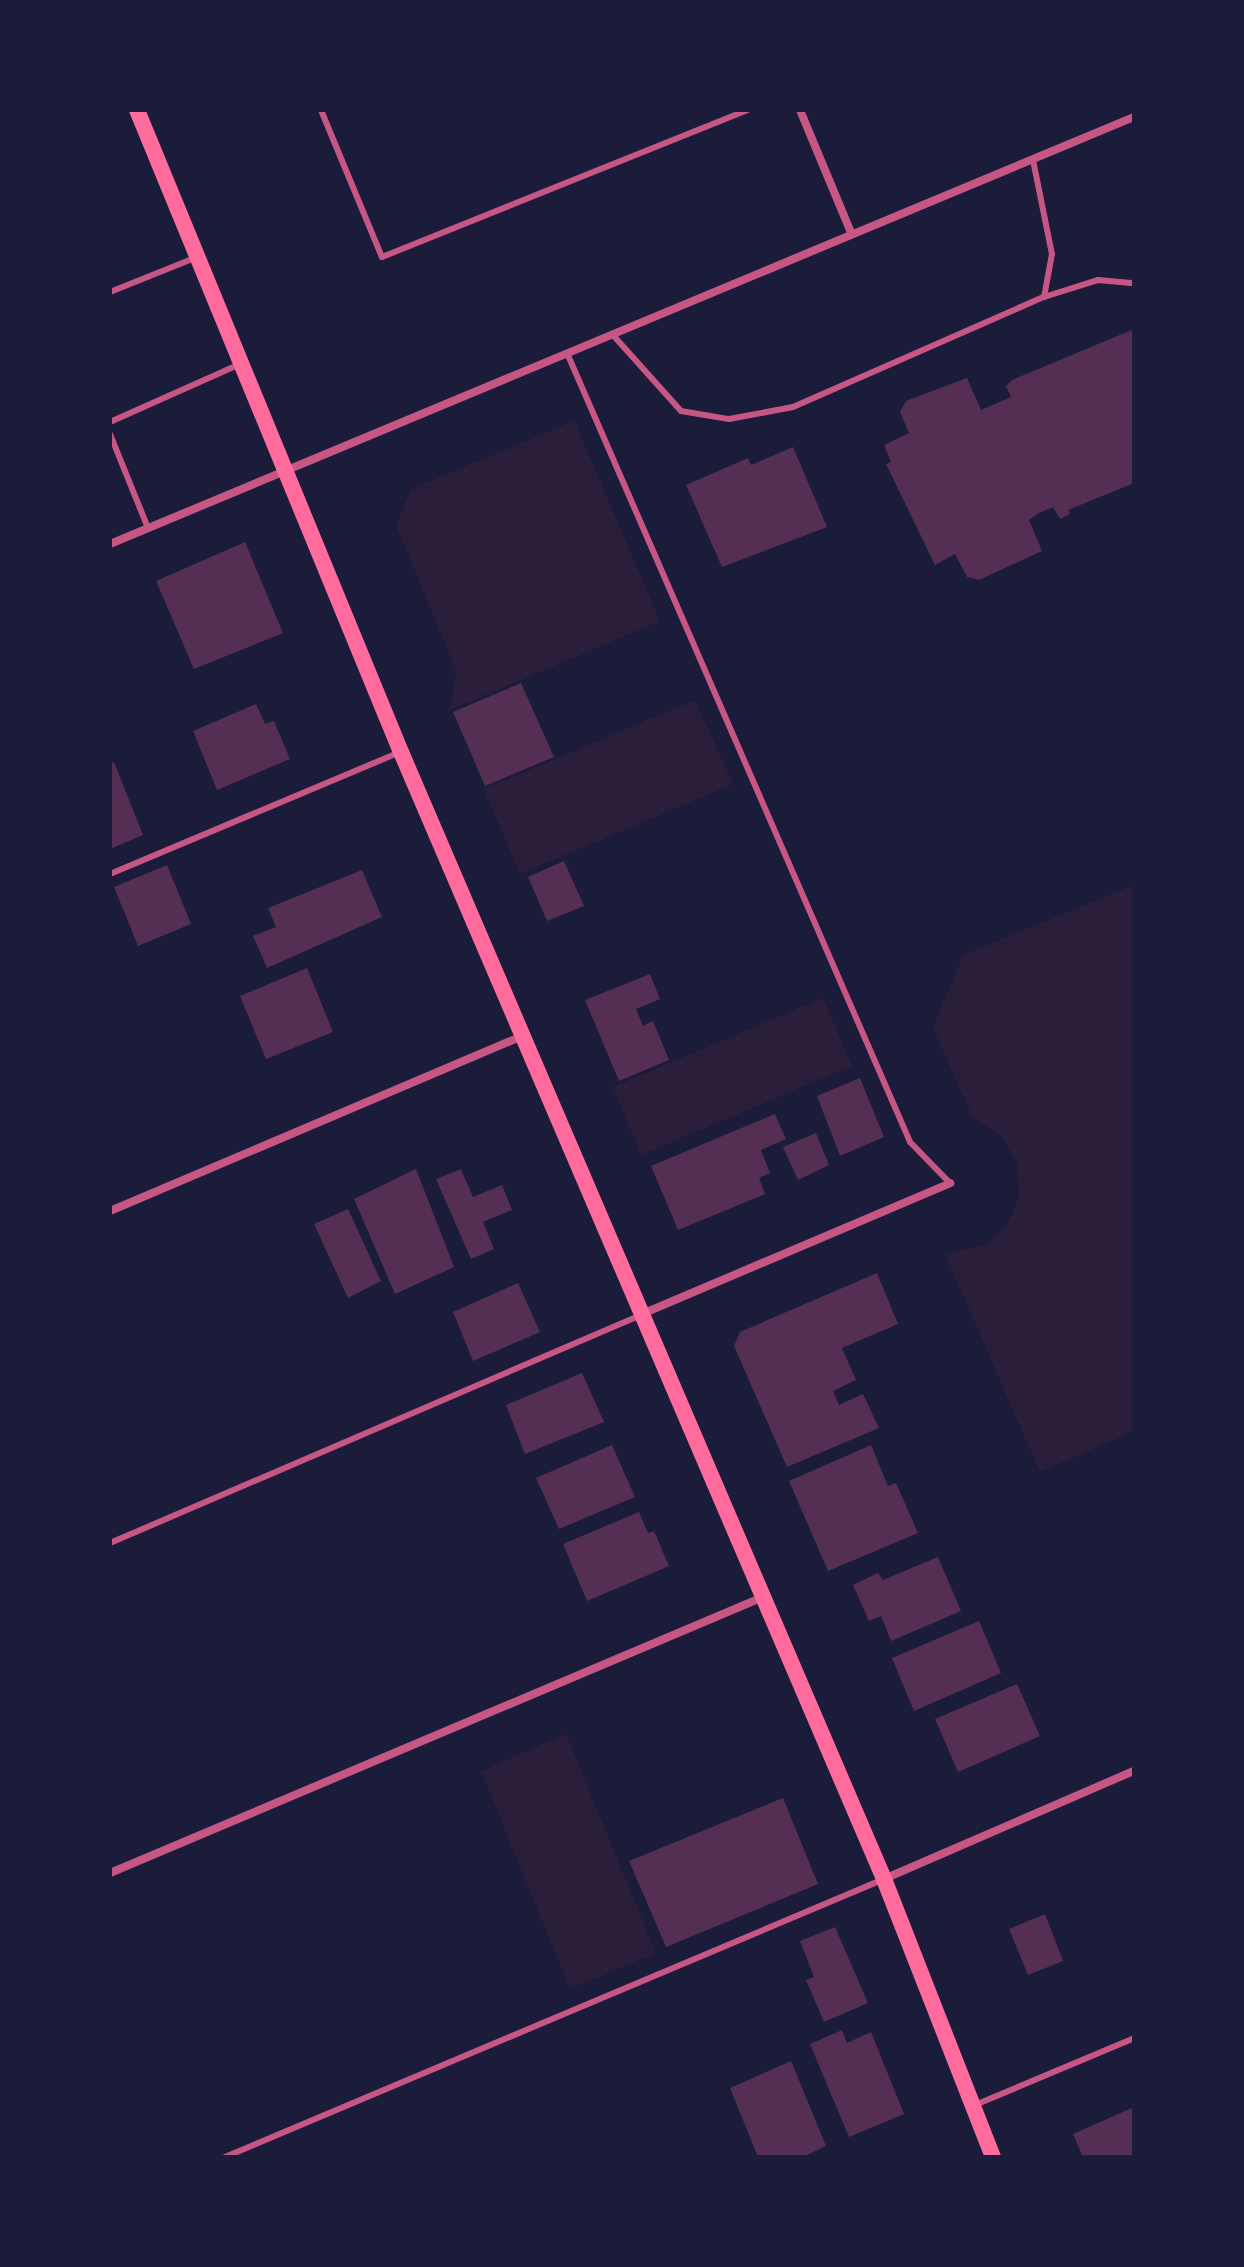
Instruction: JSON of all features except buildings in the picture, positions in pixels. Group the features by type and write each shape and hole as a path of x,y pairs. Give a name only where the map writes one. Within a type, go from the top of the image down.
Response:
{"main road":[{"path":"136,112 243,363 401,752 884,1879 993,2157"}],"street":[{"path":"800,110 852,235"},
{"path":"110,544 1134,117"},
{"path":"110,1211 524,1036"},
{"path":"641,1315 950,1183"},
{"path":"110,1873 763,1597"},
{"path":"884,1879 1134,1771"}],"lane":[{"path":"321,110 382,257 748,110"},
{"path":"1033,160 1052,254 1044,297"},
{"path":"110,292 197,257"},
{"path":"612,334 681,411 729,419 793,407 1044,297 1098,280 1134,283"},
{"path":"567,353 910,1142 950,1183"},
{"path":"110,422 243,363"},
{"path":"110,434 148,528"},
{"path":"110,874 401,752"},
{"path":"110,1543 641,1315"},
{"path":"225,2157 884,1879"},
{"path":"972,2106 1134,2038"}],"shaded area":[{"path":"574,421 660,621 450,710 456,670 396,525 411,489"},
{"path":"695,700 733,784 520,874 484,789"},
{"path":"1134,885 1134,1431 1040,1472 945,1254 988,1244 1009,1222 1019,1196 1017,1164 1002,1136 973,1118 933,1028 963,955"},
{"path":"823,998 852,1066 641,1155 613,1087"},
{"path":"566,1734 656,1953 570,1989 481,1771"}]}
